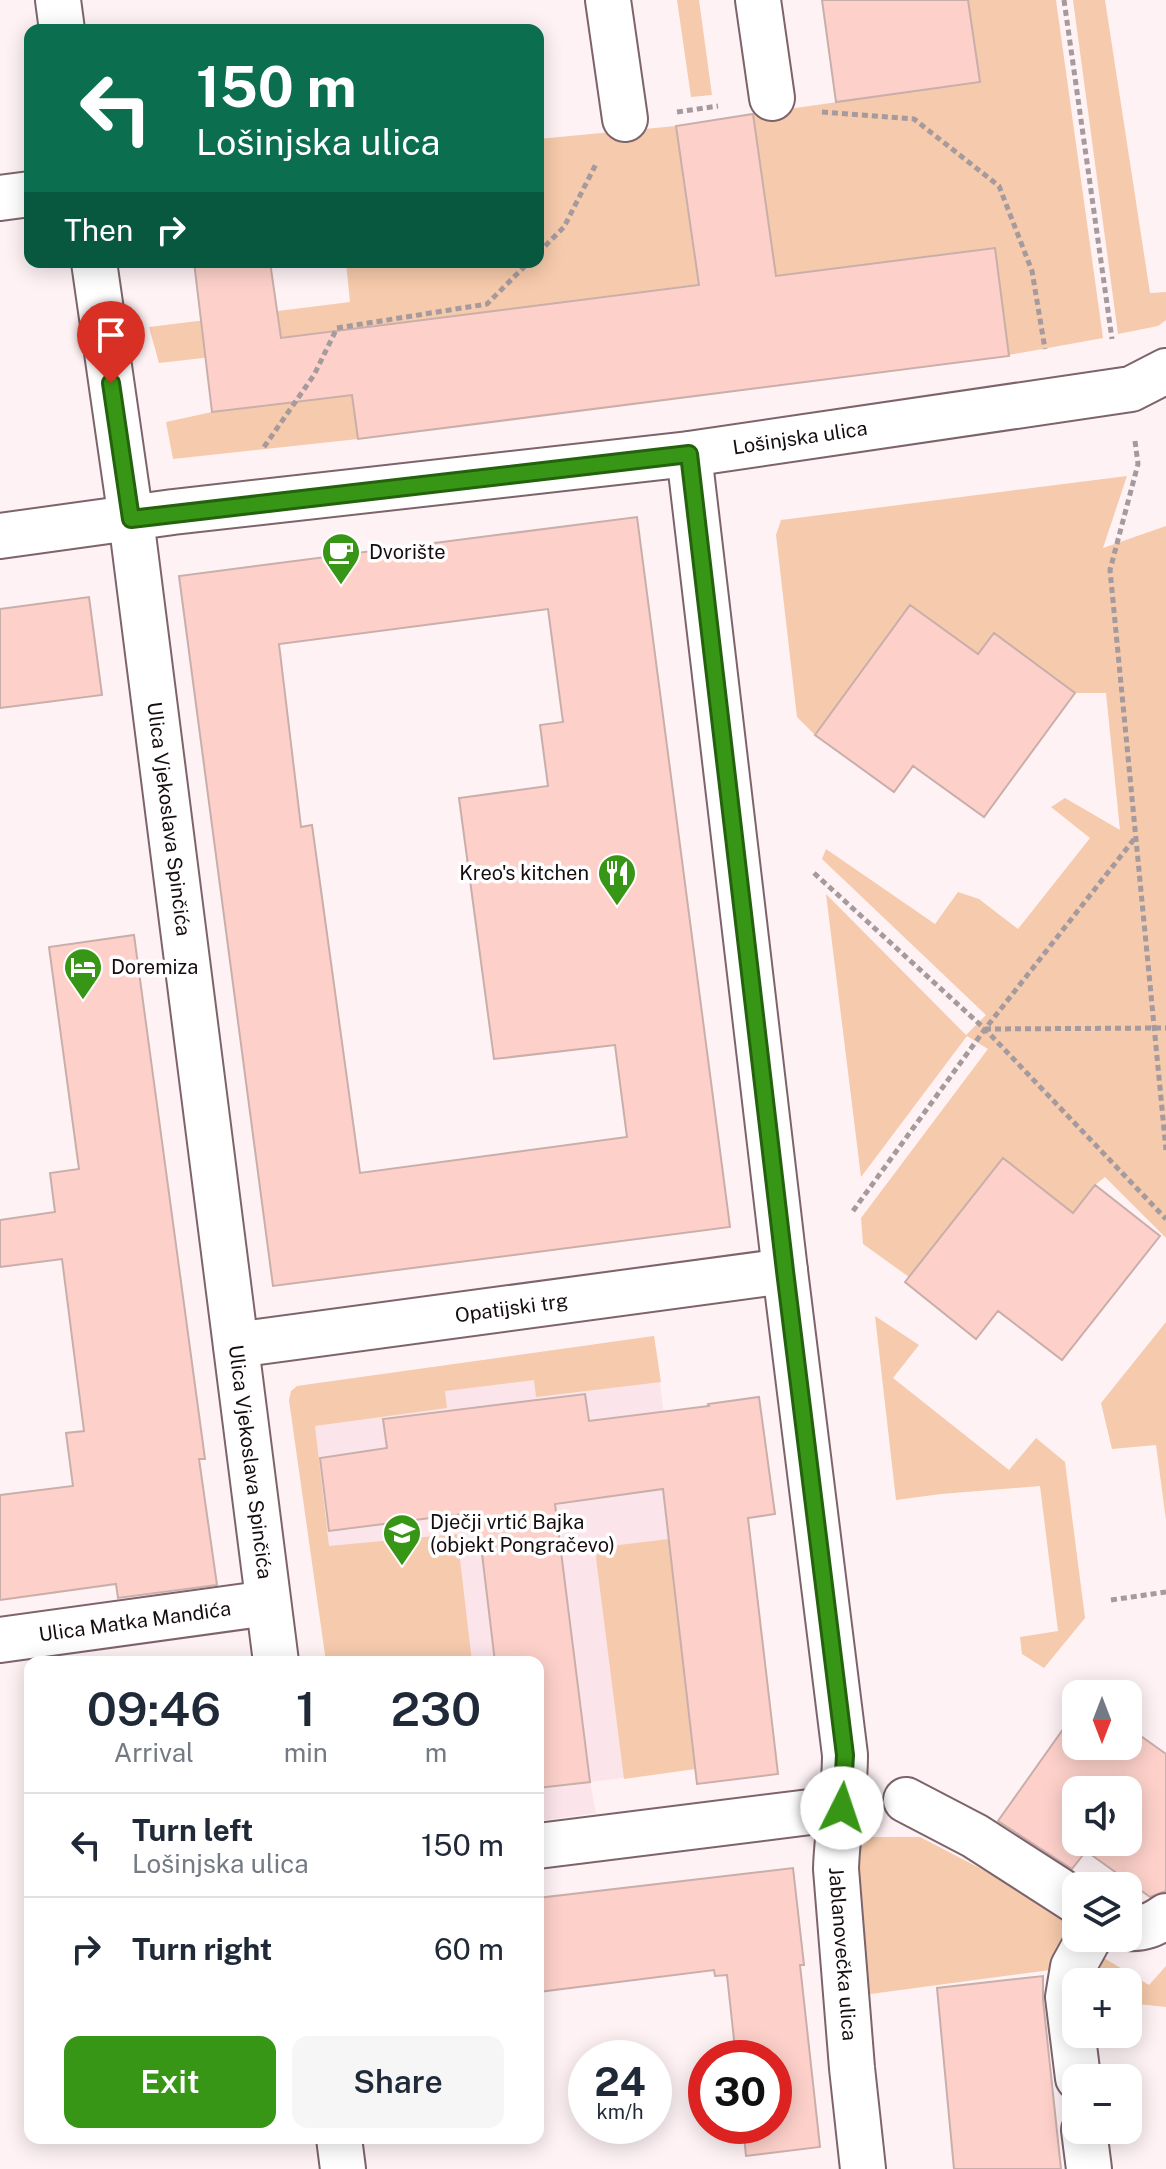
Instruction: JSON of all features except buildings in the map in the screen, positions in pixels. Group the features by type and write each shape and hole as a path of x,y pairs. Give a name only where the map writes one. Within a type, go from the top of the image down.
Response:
{"street":[{"path":"58,0 61,24"},
{"path":"608,0 625,119"},
{"path":"758,0 772,98"},
{"path":"0,198 24,195"},
{"name":"Ulica Vjekoslava Spinčića","path":"95,268 131,519 275,1656"},
{"name":"Lošinjska ulica","path":"0,536 689,454 1148,380"},
{"name":"Jablanovečka ulica","path":"689,454 845,1755 836,1869 863,2169"},
{"name":"Opatijski trg","path":"236,1345 785,1271"},
{"name":"Ulica Matka Mandića","path":"0,1640 268,1603"},
{"path":"906,1800 975,1836 1062,1892"},
{"path":"544,1845 842,1808"},
{"path":"1142,1929 1166,1916"},
{"path":"1076,2064 1068,1997 1073,1967 1081,1952"},
{"path":"340,2144 343,2169"},
{"path":"1086,2144 1089,2169"}],"path":[{"path":"1064,0 1114,348 1127,346 1148,380 1138,464 1110,570 1166,1150"},
{"path":"772,98 826,113 914,119 999,186 1032,271 1047,359"},
{"path":"263,449 314,375 337,328 487,304 523,268"},
{"path":"853,1211 985,1029 1135,838"},
{"path":"814,873 985,1029 1166,1219"},
{"path":"985,1029 1166,1028"},
{"path":"1111,1600 1166,1592"}],"shaded area":[{"path":"677,0 699,0 712,95 691,97"},
{"path":"968,0 1056,0 1103,338 1009,355 995,248 345,330 358,439 173,459 166,422 212,412 271,405 265,351 159,363 149,327 350,302 347,268 544,268 544,138 676,126 689,215 753,114 979,82"},
{"path":"1073,0 1105,0 1150,293 1166,292 1166,320 1158,326 1118,334"},
{"path":"1127,476 1103,548 1166,526 1166,1238 1105,1177 1073,1213 1003,1158 909,1277 863,1244 861,1218 988,1049 967,1036 861,1177 826,894 966,1035 986,1015 822,859 826,849 935,924 958,892 979,899 1018,929 1090,838 1051,807 1065,798 1120,830 1106,693 1075,693 994,633 978,654 910,605 815,735 797,717 776,535 781,520"},
{"path":"875,1316 919,1345 893,1378 1009,1470 1036,1438 1065,1462 1085,1618 1044,1668 1022,1654 1020,1637 1058,1631 1040,1486 896,1500"},
{"path":"1166,1322 1166,1520 1156,1445 1112,1449 1101,1403"},
{"name":"Dječji vrtić Bajka (objekt Pongračevo)","path":"654,1336 667,1439 664,1498 695,1769 590,1782 596,1813 544,1820 544,1656 331,1656 297,1386"},
{"path":"654,1336 661,1382 536,1397 534,1380 445,1391 447,1408 315,1426 329,1546 457,1534 471,1656 325,1656 289,1400 291,1391 297,1386"},
{"path":"669,1539 695,1769 624,1779 596,1558 598,1550 603,1547"},
{"path":"852,1837 920,1837 1062,1911 1062,1951 1058,1969 863,1995"},
{"path":"1104,1958 1121,1968 1100,1968"},
{"path":"1166,1966 1166,2007 1142,2004 1142,1981 1149,1985"}],"place":[{"name":"Dvorište","path":"341,586"},
{"name":"Kreo's kitchen","path":"617,907"},
{"name":"Doremiza","path":"83,1001"},
{"name":"Dječji vrtić Bajka (objekt Pongračevo)","path":"402,1567"}],"route":[{"path":"111,383 131,519 689,454 845,1755 842,1808"}]}
